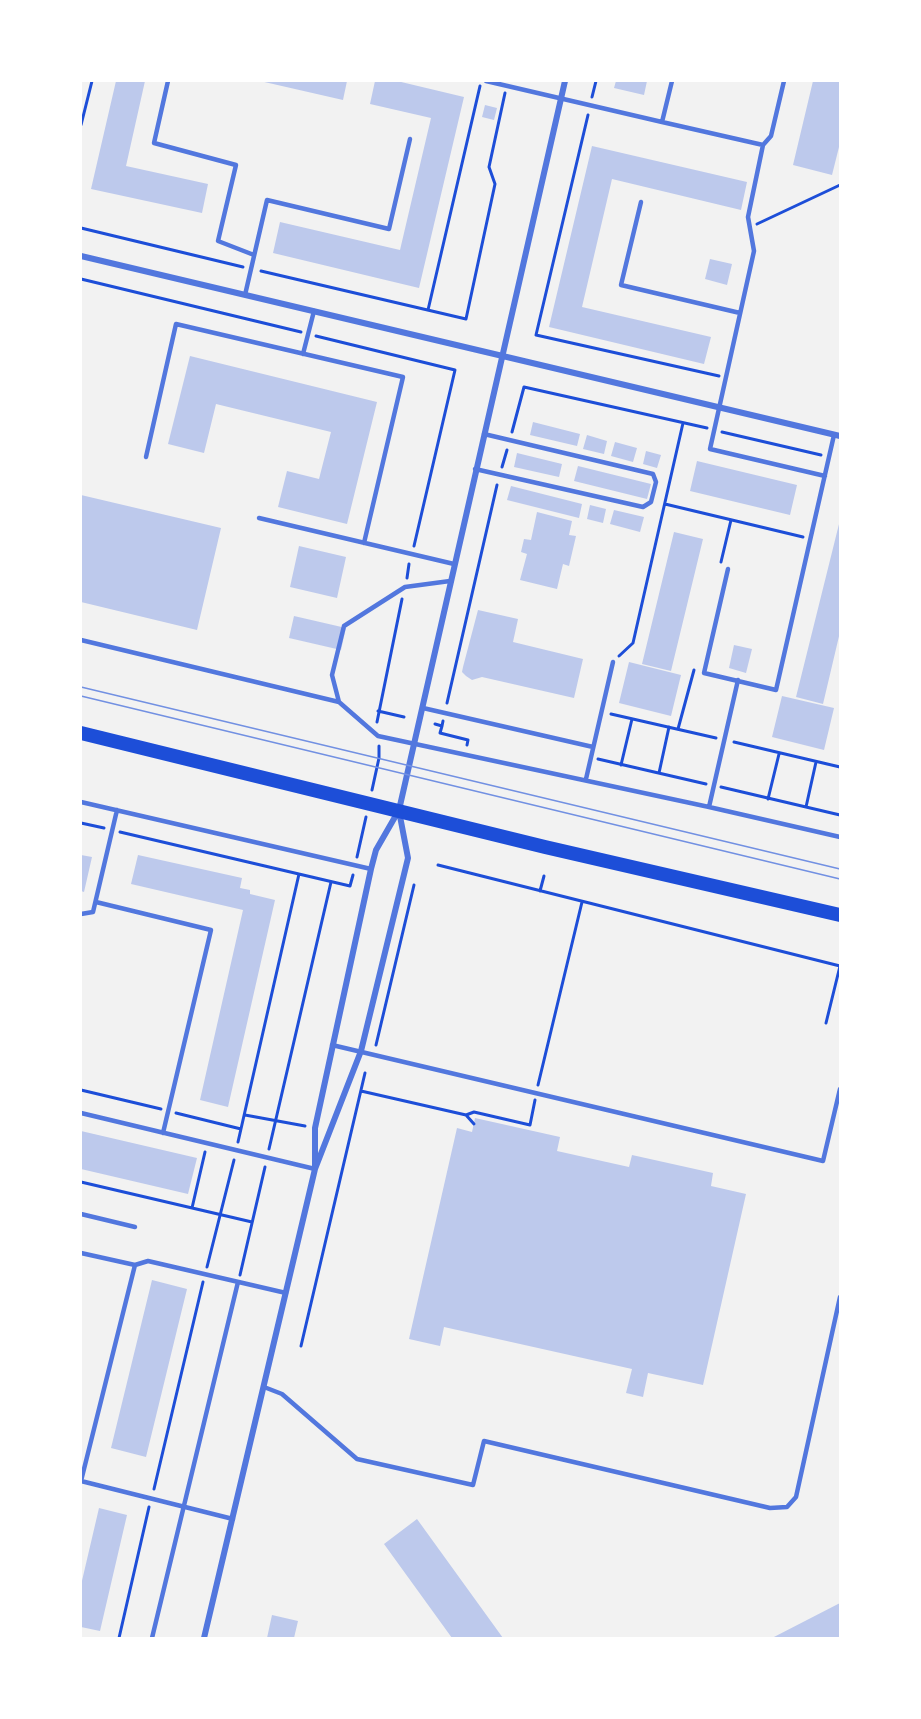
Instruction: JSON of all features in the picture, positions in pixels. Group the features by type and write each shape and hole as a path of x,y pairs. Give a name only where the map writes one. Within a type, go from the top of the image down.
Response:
{"highway":[{"path":"81,733 544,847 840,915"}],"street":[{"path":"315,1169 315,1128 371,869 376,850 399,810 475,468 503,357 565,81"},
{"path":"81,256 837,436"},
{"path":"204,1638 234,1520 315,1169 361,1051 408,858 399,810"}],"lane":[{"path":"168,81 154,143 236,165 218,241 254,255"},
{"path":"486,81 763,145"},
{"path":"662,122 672,81"},
{"path":"784,81 771,136 763,145 748,217 754,251 710,449 825,476"},
{"path":"245,294 267,200 389,229 410,139"},
{"path":"641,202 621,285 741,313"},
{"path":"303,354 314,311"},
{"path":"146,457 177,324 403,377 364,543"},
{"path":"475,468 643,507 651,502 656,482 653,474 484,434"},
{"path":"728,569 704,673 776,690 829,457 837,436"},
{"path":"259,518 454,564"},
{"path":"339,702 332,675 344,626 405,587 450,581"},
{"path":"81,640 339,702 378,736 586,779 840,837"},
{"path":"586,779 613,662"},
{"path":"709,807 738,680"},
{"path":"423,708 593,747"},
{"path":"81,802 371,869"},
{"path":"81,914 87,915 93,912 117,810"},
{"path":"96,902 211,930 163,1132"},
{"path":"332,1045 823,1161 840,1089"},
{"path":"81,1113 315,1169"},
{"path":"81,1214 135,1227"},
{"path":"81,1253 135,1265 148,1261 286,1293"},
{"path":"135,1265 81,1481 234,1520"},
{"path":"152,1638 238,1282"},
{"path":"264,1387 282,1394 357,1458 405,1470 473,1485 483,1441 770,1508 787,1507 795,1497 840,1297"}],"path":[{"path":"81,124 92,81"},
{"path":"428,310 481,81"},
{"path":"596,81 536,335 726,378"},
{"path":"81,228 466,320 495,184 489,167 507,86"},
{"path":"750,228 840,185"},
{"path":"81,279 455,370"},
{"path":"435,724 442,726 500,475 524,387 829,457"},
{"path":"613,662 633,643 683,423"},
{"path":"665,504 811,538"},
{"path":"378,711 404,717"},
{"path":"81,823 350,886 379,758 376,718"},
{"path":"621,765 632,719"},
{"path":"659,773 669,727"},
{"path":"768,799 779,753"},
{"path":"806,807 816,762"},
{"path":"438,865 840,966 826,1023"},
{"path":"119,1638 219,1215 245,1115 299,874"},
{"path":"540,891 544,876"},
{"path":"238,1282 331,882"},
{"path":"300,1346 367,1064 374,1054 414,884"},
{"path":"361,1091 466,1115 474,1112 530,1125 582,901"},
{"path":"336,1119 357,1107"},
{"path":"245,1115 315,1128"},
{"path":"466,1115 474,1124"},
{"path":"192,1209 205,1152"},
{"path":"81,1182 252,1222"}],"building":[{"path":"116,81 145,81 126,166 208,184 202,213 91,189"},
{"path":"260,81 347,81 343,100"},
{"path":"375,81 397,81 464,97 419,288 273,253 280,222 400,250 431,118 370,104"},
{"path":"616,81 647,81 644,95 614,88"},
{"path":"813,81 840,81 840,143 832,175 793,165"},
{"path":"485,105 497,108 494,120 482,117"},
{"path":"592,146 747,182 741,210 612,179 582,307 711,337 704,364 549,327"},
{"path":"710,259 732,264 727,285 705,279"},
{"path":"190,356 377,402 347,524 278,507 287,471 319,479 331,432 216,404 204,453 168,444"},
{"path":"533,422 580,434 577,446 530,435"},
{"path":"587,435 607,441 604,454 583,449"},
{"path":"615,442 637,448 633,462 611,456"},
{"path":"646,451 661,455 657,468 643,464"},
{"path":"517,453 562,464 559,477 514,467"},
{"path":"697,461 797,485 790,515 690,491"},
{"path":"578,466 651,484 647,499 574,481"},
{"path":"511,486 582,504 579,518 507,500"},
{"path":"81,495 221,528 197,630 81,602"},
{"path":"590,505 606,509 603,523 587,519"},
{"path":"614,510 644,517 640,532 610,524"},
{"path":"537,512 572,521 569,535 576,536 569,566 563,564 557,589 520,580 527,554 521,552 524,539 531,540"},
{"path":"840,520 840,632 823,704 796,697"},
{"path":"674,532 703,539 671,671 642,664"},
{"path":"299,546 346,557 337,598 290,587"},
{"path":"478,610 518,619 513,642 583,659 574,698 482,677 472,680 466,676 462,672"},
{"path":"294,616 346,628 341,650 289,638"},
{"path":"734,645 752,649 746,673 729,668"},
{"path":"629,662 681,675 671,716 619,703"},
{"path":"782,696 834,708 824,750 772,737"},
{"path":"81,855 92,857 84,892 81,891"},
{"path":"138,855 242,878 240,888 250,890 250,894 275,900 228,1107 200,1100 243,910 131,884"},
{"path":"475,1118 560,1137 557,1151 629,1167 632,1155 713,1173 711,1186 746,1194 703,1385 648,1373 643,1397 626,1393 632,1369 444,1327 440,1346 409,1339 457,1128 472,1132"},
{"path":"81,1131 197,1158 188,1194 81,1169"},
{"path":"152,1280 187,1289 146,1457 111,1448"},
{"path":"99,1508 127,1515 100,1631 81,1627 81,1585"},
{"path":"417,1519 503,1638 452,1638 384,1544"},
{"path":"840,1603 840,1638 772,1638"},
{"path":"272,1615 298,1621 294,1638 267,1638"}],"tram line":[{"path":"81,687 840,869"},
{"path":"81,696 840,879"}]}
